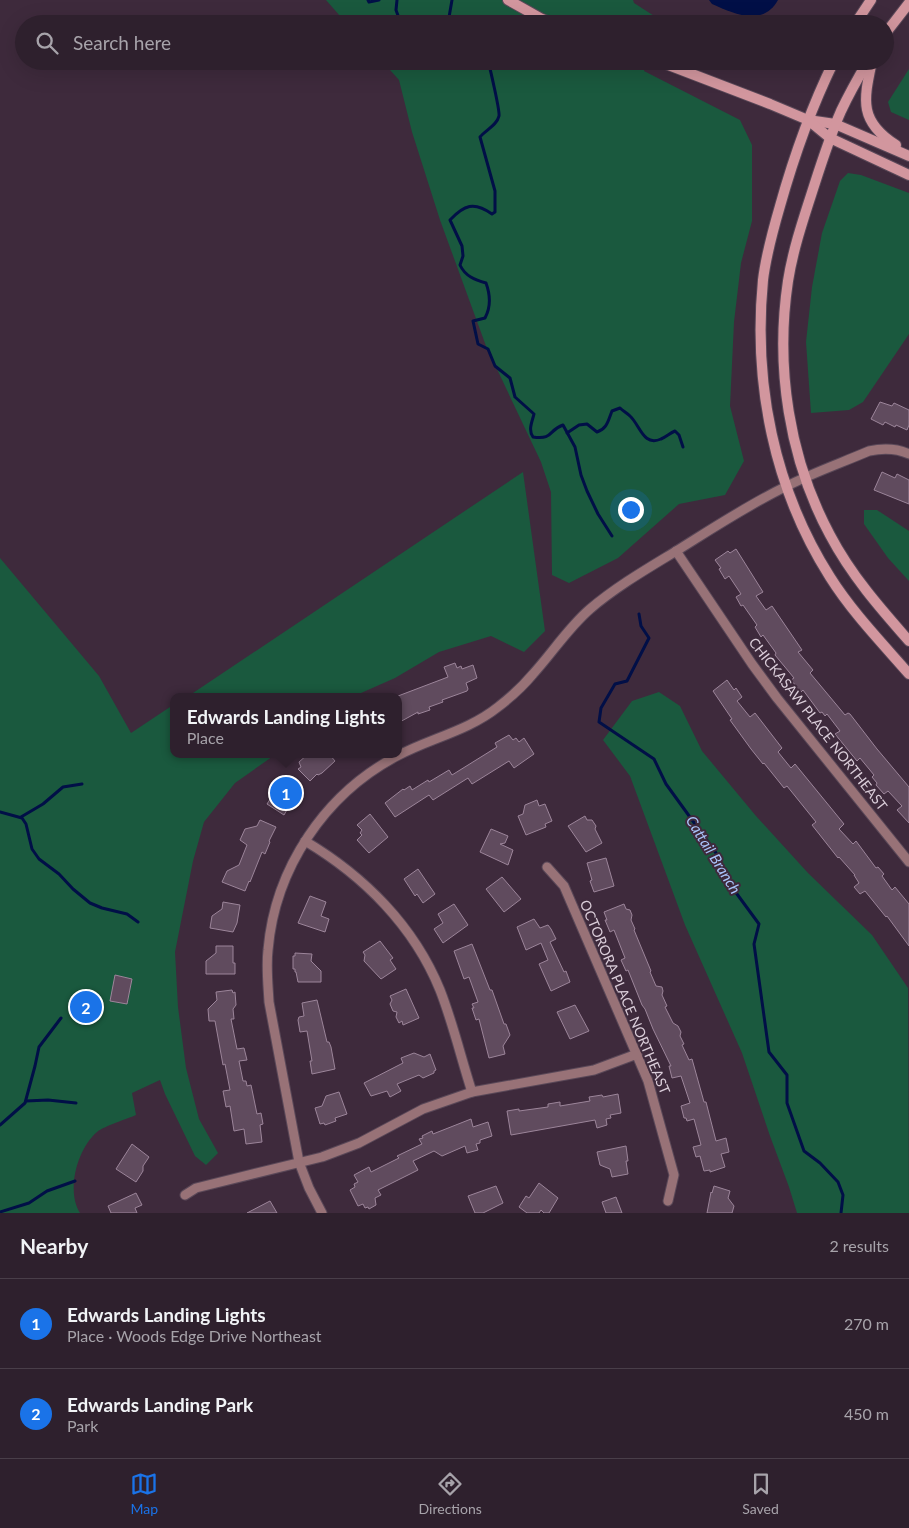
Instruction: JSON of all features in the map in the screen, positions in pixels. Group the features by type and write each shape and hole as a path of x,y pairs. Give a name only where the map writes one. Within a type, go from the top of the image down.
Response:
{"main road":[{"path":"508,0 535,15"},
{"path":"861,15 871,0"},
{"path":"894,22 909,3"},
{"path":"681,70 808,120 835,124 909,155"},
{"path":"830,70 808,120 777,218 763,279 761,329 767,414 777,460 802,526 830,577 858,614 909,674"},
{"path":"863,70 835,124 802,222 794,253 788,280 784,318 785,386 797,450 817,509 848,566 863,587 909,641"},
{"path":"870,70 865,96 866,114 889,141 909,155"},
{"path":"808,120 830,138 909,175"}],"street":[{"path":"402,754 452,734 476,722 496,708 516,692 570,629 590,610 620,586 739,511 805,477 869,451 882,448 909,454"},
{"name":"CHICKASAW PLACE NORTHEAST","path":"676,551 762,678 909,862"},
{"path":"322,1213 299,1162 269,1002 267,967 271,925 278,899 290,869 305,840 335,802 376,768 394,758"},
{"path":"305,840 325,853 378,897 398,919 414,941 440,991 472,1092"},
{"name":"OCTORORA PLACE NORTHEAST","path":"547,867 564,886 648,1081 674,1175 668,1201"},
{"path":"185,1195 196,1188 322,1157 360,1143 423,1109 472,1092 594,1070 637,1054"}],"green space":[{"path":"326,0 633,0 634,3 653,15 339,15"},
{"path":"909,69 909,120 891,112 888,102"},
{"path":"390,70 644,70 740,120 752,145 752,221 741,263 734,322 730,406 744,461 725,495 679,504 618,558 569,583 552,575 551,492 541,462 486,346 440,220 412,132 399,80"},
{"path":"848,173 861,175 909,193 909,334 863,402 849,410 811,413 806,342 812,287 822,233 840,181"},
{"path":"523,472 545,631 524,652 491,636 439,652 395,678 361,693 193,693"},
{"path":"864,510 877,510 909,531 909,581 888,558 864,524"},
{"path":"0,558 99,676 131,733 170,707 170,758 270,758 235,783 204,822 193,861 175,952 178,1007 186,1068 199,1119 218,1153 206,1165 195,1156 160,1080 132,1093 136,1115 100,1130 90,1139 79,1159 74,1182 76,1204 80,1213 0,1213"},
{"path":"659,692 680,706 702,751 756,816 808,873 872,935 908,988 909,1213 797,1213 742,1053 685,925 630,776 603,740 632,701"}],"shaded area":[{"path":"709,0 778,0 772,8 759,15 739,14 712,4"}],"building":[{"path":"880,402 892,406 894,403 909,410 907,430 885,422 883,425 871,419"},
{"path":"882,472 895,478 897,474 909,480 909,504 874,490"},
{"path":"736,549 763,592 756,596 766,610 772,606 802,650 798,652 813,670 810,673 845,715 850,714 909,787 909,823 897,810 902,806 888,791 884,794 876,785 877,783 872,777 874,775 860,758 857,761 835,734 840,731 827,714 825,716 822,712 820,713 803,690 801,692 791,680 794,678 775,655 776,653 763,635 761,637 755,627 757,625 743,605 741,606 736,597 741,594 729,576 725,579 719,569 721,568 715,560 728,551 730,553"},
{"path":"455,663 457,668 461,666 462,669 473,665 477,678 466,683 467,691 442,700 443,702 429,707 430,710 418,714 418,712 402,721 402,694 448,677 444,667"},
{"path":"727,680 742,697 737,701 750,717 755,713 782,748 778,752 791,768 795,764 844,824 839,829 853,844 856,841 876,868 878,867 884,874 882,876 892,890 895,887 909,904 909,946 887,916 865,891 860,894 854,887 859,883 855,875 838,858 812,825 816,822 787,786 784,788 763,764 730,720 732,719 713,691"},
{"path":"509,735 513,740 516,738 519,742 524,738 534,754 514,768 509,761 472,784 468,778 433,800 429,795 395,817 385,803 410,786 412,790 449,770 452,775 497,747 495,743"},
{"path":"304,758 332,758 335,761 310,781 298,769 301,767 299,762"},
{"path":"283,779 299,789 284,815 267,804"},
{"path":"537,800 539,806 545,804 552,821 545,824 546,827 526,835 518,816 523,814 525,805"},
{"path":"370,814 388,837 369,853 357,840 362,835 360,833 362,830 357,825"},
{"path":"585,816 587,820 592,820 596,826 595,829 602,843 586,852 568,826"},
{"path":"260,820 276,827 265,854 262,852 245,891 222,882 227,871 239,865 247,845 240,840 245,829 257,826"},
{"path":"491,829 508,836 505,843 500,844 513,850 508,865 480,852"},
{"path":"606,858 614,886 594,892 587,863"},
{"path":"418,869 435,894 423,903 417,894 415,896 404,879"},
{"path":"502,877 521,899 504,912 486,889"},
{"path":"310,896 326,902 321,916 329,919 325,932 298,923"},
{"path":"223,902 240,905 237,923 233,932 210,928 212,916 222,909"},
{"path":"454,904 468,925 443,943 434,929 443,923 438,914"},
{"path":"624,904 632,915 631,920 634,930 656,986 662,987 662,995 667,1006 665,1007 673,1023 678,1026 681,1032 680,1036 684,1044 682,1045 689,1060 692,1059 716,1141 726,1138 729,1152 721,1154 725,1167 710,1172 710,1170 704,1171 700,1156 696,1157 693,1147 701,1145 694,1119 687,1121 684,1118 681,1106 690,1103 681,1076 672,1078 669,1066 671,1066 642,1005 628,970 626,971 621,960 625,958 614,930 610,932 605,920 607,920 604,912"},
{"path":"534,919 540,928 548,925 551,929 556,939 550,942 570,982 551,991 539,964 548,960 541,943 526,950 517,927"},
{"path":"380,941 393,958 390,960 396,969 381,979 364,961 365,955 363,952"},
{"path":"472,944 510,1035 503,1046 505,1054 489,1058 479,1019 476,1020 472,1008 474,1008 472,1004 478,1002 469,977 464,979 454,951"},
{"path":"216,946 233,946 235,974 206,974 206,961 216,953"},
{"path":"295,953 312,954 311,961 321,971 321,982 298,982 295,969 293,969 293,956 295,956"},
{"path":"115,975 132,979 127,1004 110,1001"},
{"path":"406,989 419,1018 403,1025 402,1021 399,1023 396,1017 397,1012 393,1011 390,1004 392,1000 390,996"},
{"path":"232,990 233,993 235,992 236,1005 233,1009 234,1019 231,1019 237,1049 244,1048 247,1060 239,1061 243,1081 246,1081 247,1086 251,1085 257,1114 261,1113 263,1124 260,1125 262,1142 246,1144 244,1129 234,1131 230,1106 226,1107 223,1091 230,1090 225,1064 223,1065 215,1021 209,1021 208,1009 217,1000 216,992"},
{"path":"317,1000 327,1042 329,1042 331,1047 335,1069 312,1074 310,1061 312,1061 307,1031 300,1032 298,1020 299,1017 304,1016 302,1003"},
{"path":"575,1005 589,1031 570,1039 557,1012"},
{"path":"414,1053 424,1057 430,1054 436,1070 434,1073 423,1078 419,1075 397,1084 401,1091 390,1097 387,1091 371,1096 364,1083 403,1063 401,1058"},
{"path":"339,1092 347,1114 335,1118 336,1121 325,1125 324,1123 320,1124 315,1108 322,1106 326,1096"},
{"path":"618,1094 621,1113 610,1115 611,1118 606,1119 607,1125 597,1128 595,1120 511,1135 507,1111 548,1107 548,1104 560,1102 560,1106 590,1101 589,1097"},
{"path":"471,1119 473,1127 488,1122 492,1136 480,1140 480,1143 476,1144 478,1150 467,1153 465,1146 442,1156 434,1151 413,1161 418,1170 378,1190 381,1195 375,1198 376,1205 369,1209 368,1207 365,1208 363,1204 358,1206 350,1190 358,1182 354,1175 369,1167 371,1172 399,1158 397,1156 422,1144 419,1139 432,1131 433,1134"},
{"path":"132,1144 149,1157 136,1182 116,1169"},
{"path":"626,1146 628,1174 612,1177 610,1169 600,1165 597,1152"},
{"path":"539,1183 558,1198 549,1213 544,1213 541,1210 539,1213 527,1213 519,1207 526,1196 529,1198"},
{"path":"496,1186 503,1203 483,1213 475,1213 468,1196"},
{"path":"714,1186 730,1191 728,1198 734,1206 732,1213 707,1213"},
{"path":"136,1193 142,1205 135,1208 137,1213 111,1213 108,1206"},
{"path":"616,1197 622,1213 606,1213 602,1202"},
{"path":"270,1201 277,1213 247,1213"}],"waterway":[{"name":"Cattail Branch","path":"368,0 369,2 379,0"},
{"name":"Cattail Branch","path":"397,0 396,10 398,15"},
{"path":"449,15 452,0"},
{"name":"Cattail Branch","path":"490,70 499,116 494,125 480,137 495,191 495,212 492,214 480,207 469,206 450,220 462,246 463,256 460,265 471,277 486,283 489,300 487,314 485,318 473,321 478,344 488,349 495,366 510,378 515,397 534,414 531,423 533,437 548,436 555,429 563,425 575,447 581,475 587,491 598,514 612,536"},
{"path":"567,433 579,425 587,424 597,432 600,431 607,424 612,411 620,408 629,415 646,438 655,441 675,431 679,435 683,447"},
{"name":"Cattail Branch","path":"639,614 641,626 649,638 627,681 615,684 601,708 599,722 654,759 666,784 716,853 723,875 759,924 754,944 769,1052 787,1075 787,1103 804,1151 820,1163 838,1182 843,1195 841,1213"},
{"path":"21,817 43,804 63,787 82,784"},
{"path":"0,812 22,818 26,824 32,849 39,859 59,874 90,903 127,914 138,922"},
{"path":"0,1125 25,1103 39,1047 61,1018"},
{"path":"26,1101 48,1100 76,1103"},
{"path":"0,1212 29,1203 47,1191 75,1181"}],"place":[{"name":"Edwards Landing Lights","path":"286,793"},
{"name":"Edwards Landing Park","path":"86,1007"}]}
